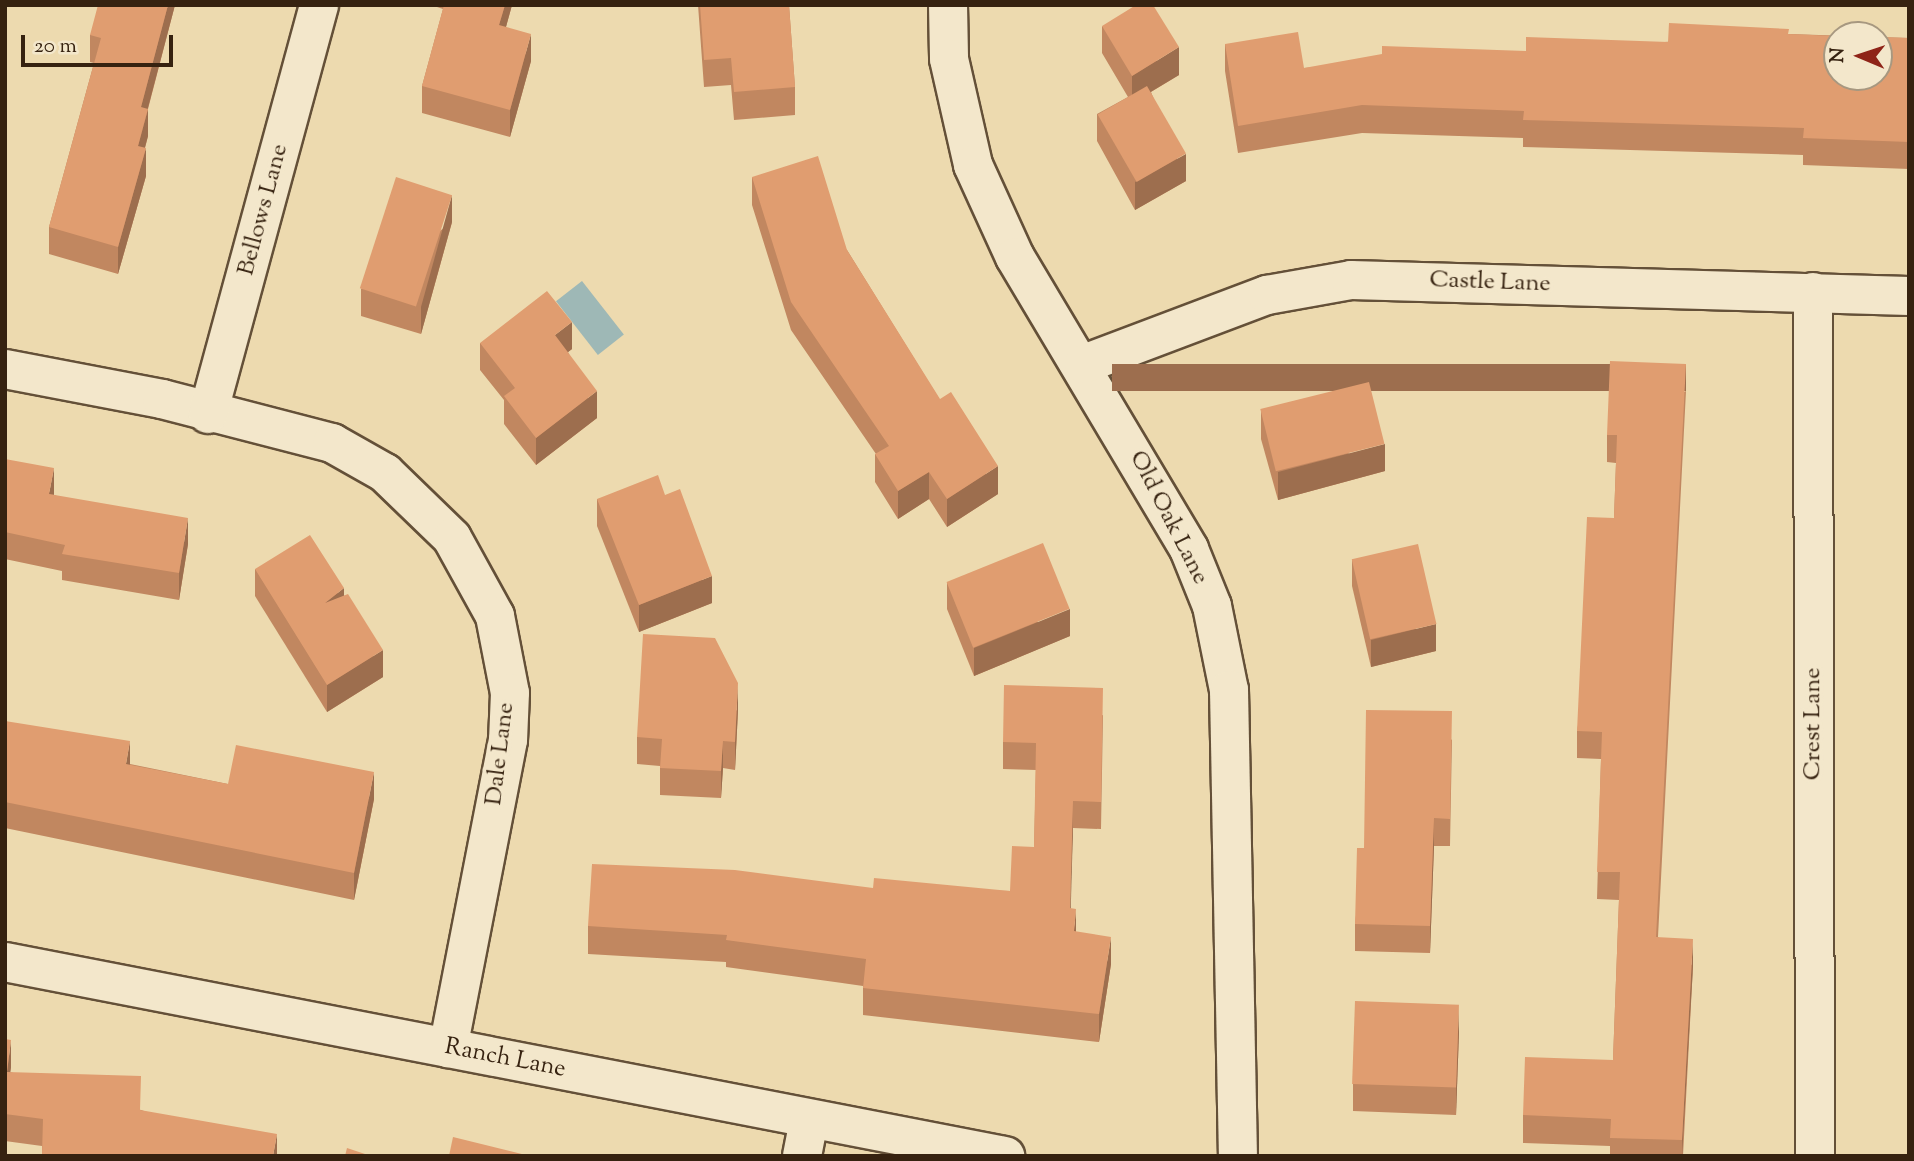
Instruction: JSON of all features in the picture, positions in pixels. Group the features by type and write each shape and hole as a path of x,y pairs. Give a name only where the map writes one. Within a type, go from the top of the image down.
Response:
{"street":[{"name":"Bellows Lane","path":"208,414 319,5"},
{"name":"Old Oak Lane","path":"948,5 949,59 973,165 1015,257 1084,364 1189,549 1212,606 1229,690 1238,1156"},
{"name":"Castle Lane","path":"1084,364 1267,295 1351,279 1909,296"},
{"name":"Crest Lane","path":"1813,292 1815,1156"},
{"name":"Dale Lane","path":"5,369 332,443 384,473 452,538 495,616 510,694 508,740 448,1048"},
{"name":"Ranch Lane","path":"5,962 1005,1156"},
{"path":"802,1156 809,1119"}],"water":[{"path":"582,281 624,335 598,355 556,301"}],"building":[{"path":"98,5 168,5 141,107 148,109 138,146 146,148 118,247 49,227 101,38 90,35"},
{"path":"444,5 505,5 499,25 531,34 510,110 422,86"},
{"path":"700,5 789,5 795,87 734,92 731,58 704,60"},
{"path":"1136,5 1153,5 1179,47 1132,76 1102,26"},
{"path":"1669,23 1789,29 1788,34 1823,35 1823,91 1893,91 1893,37 1909,38 1909,142 1803,138 1804,128 1523,120 1524,111 1362,105 1238,126 1225,44 1298,32 1304,68 1382,54 1382,46 1526,51 1526,37 1668,42"},
{"path":"1147,86 1186,154 1137,182 1098,115"},
{"path":"818,156 847,250 940,399 951,392 998,466 947,499 929,472 898,491 875,454 889,446 791,302 752,177"},
{"path":"396,177 452,195 416,307 360,288"},
{"path":"547,291 572,322 555,335 597,391 536,438 504,396 515,388 480,343"},
{"path":"1610,361 1686,364 1656,937 1693,939 1682,1140 1610,1138 1611,1119 1523,1115 1525,1057 1613,1060 1620,872 1597,872 1602,732 1577,731 1587,517 1614,518 1617,435 1607,435"},
{"path":"1369,382 1384,444 1276,471 1260,409"},
{"path":"5,459 54,468 49,494 188,518 179,573 62,554 65,545 5,532"},
{"path":"658,475 665,495 680,489 712,576 639,605 597,499"},
{"path":"310,535 344,588 325,603 348,594 383,650 327,685 255,569"},
{"path":"1043,543 1070,609 973,648 947,582"},
{"path":"1418,544 1436,624 1370,639 1352,559"},
{"path":"643,634 715,638 738,683 735,742 723,741 721,771 660,768 662,739 637,737"},
{"path":"1004,685 1103,688 1101,802 1073,801 1070,908 1076,909 1074,931 1111,937 1099,1014 863,988 866,959 726,940 727,935 588,926 592,864 735,870 873,888 874,878 1010,891 1012,846 1034,847 1036,743 1003,742"},
{"path":"1366,710 1452,711 1450,819 1434,818 1430,926 1355,924 1357,848 1364,848"},
{"path":"5,721 130,741 126,764 228,784 236,745 374,772 354,873 5,802"},
{"path":"1355,1001 1459,1005 1456,1088 1352,1084"},
{"path":"5,1039 11,1040 7,1072 141,1076 140,1110 277,1134 273,1156 42,1154 43,1119 5,1114"},
{"path":"453,1137 530,1156 449,1156"},
{"path":"347,1148 371,1156 345,1156"}]}
